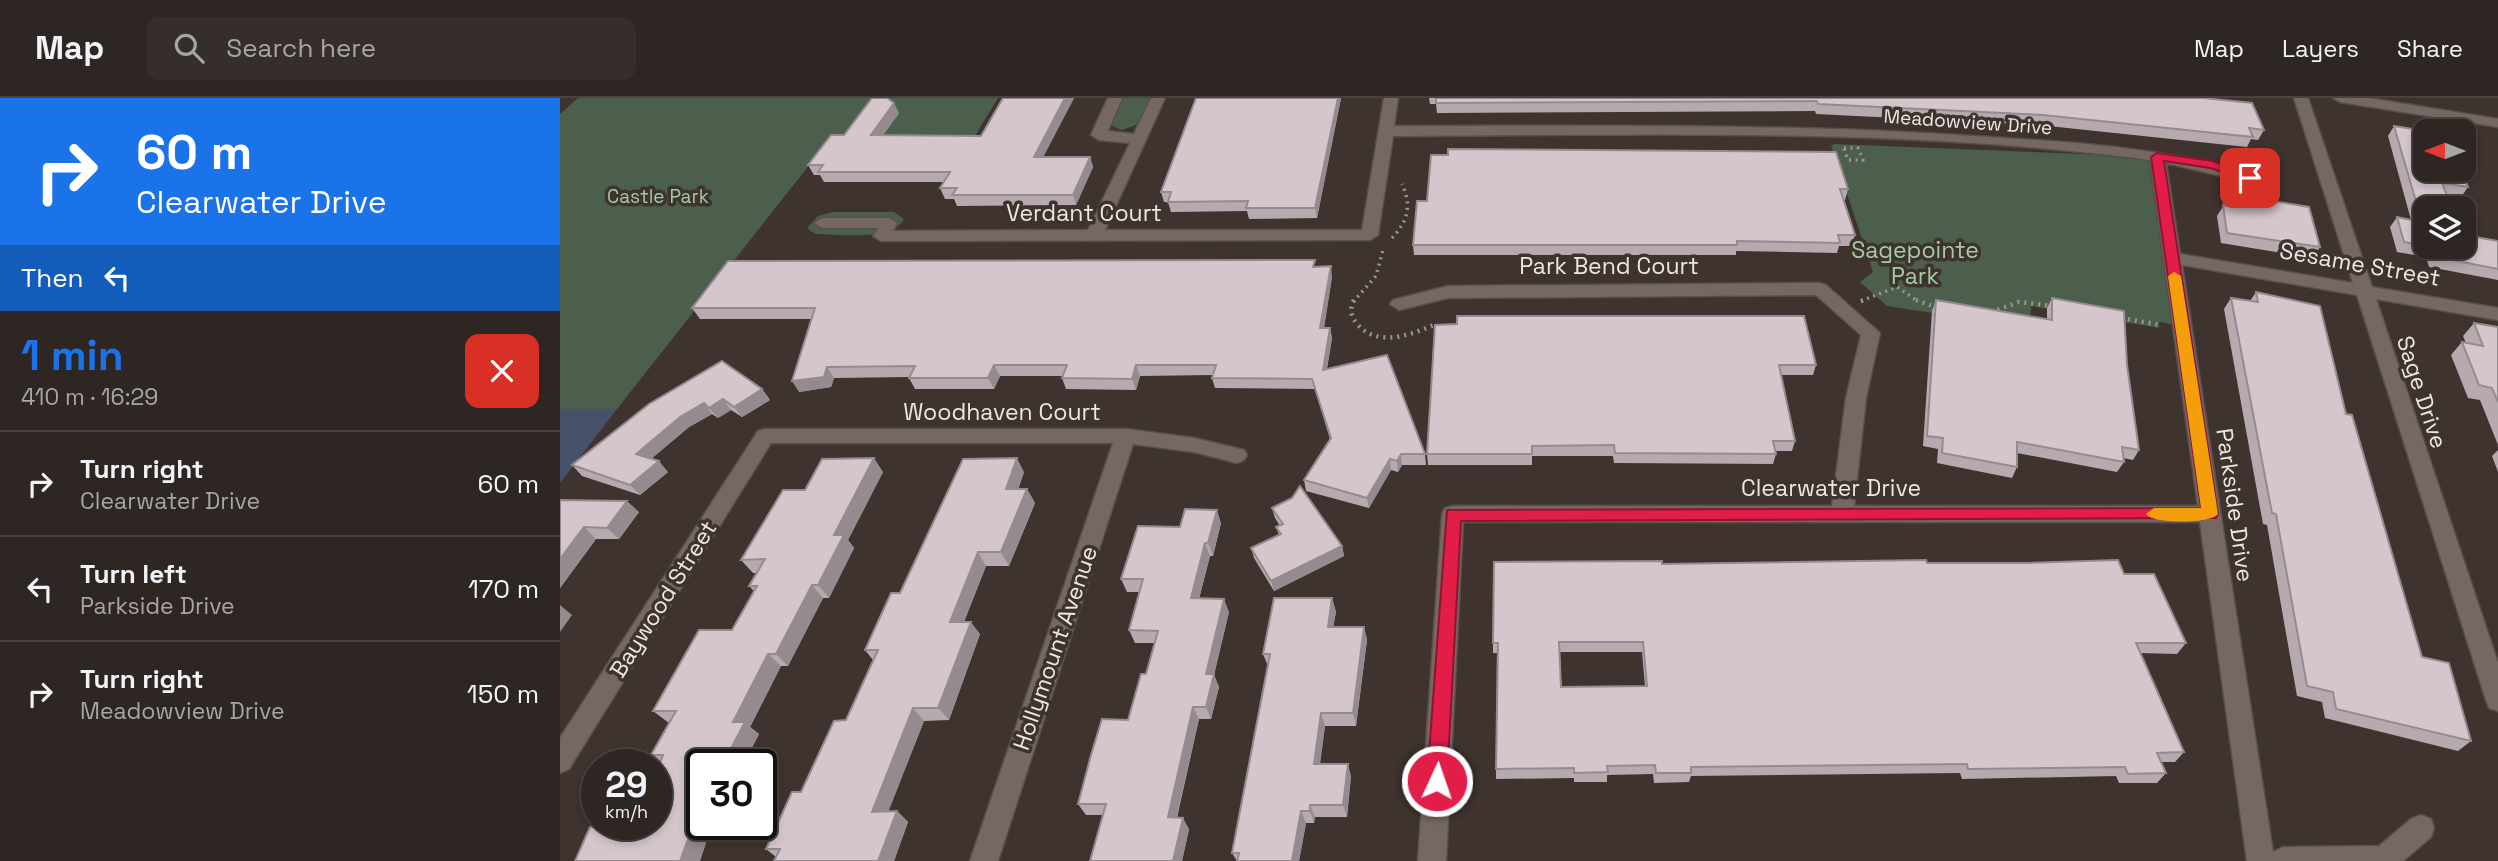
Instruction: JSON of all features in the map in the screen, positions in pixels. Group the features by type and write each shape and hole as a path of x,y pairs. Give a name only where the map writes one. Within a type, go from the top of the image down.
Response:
{"street":[{"path":"1115,98 1099,135 1139,139"},
{"path":"1094,235 1158,98"},
{"path":"1386,131 1391,98"},
{"name":"Sage Drive","path":"2301,98 2498,700"},
{"path":"2340,98 2498,123"},
{"name":"Meadowview Drive","path":"1386,131 1867,135 1974,140 2157,157 2212,165 2250,178"},
{"name":"Verdant Court","path":"822,223 889,223 881,236 1370,235 1386,131"},
{"name":"Parkside Drive","path":"2157,157 2261,861"},
{"name":"Sesame Street","path":"2172,258 2498,314"},
{"name":"Park Bend Court","path":"1399,304 1448,292 1820,289 1843,309"},
{"path":"1842,514 1856,398 1871,333 1843,309"},
{"name":"Woodhaven Court","path":"765,436 1126,436 1194,445 1237,455"},
{"name":"Baywood Street","path":"560,761 765,436"},
{"name":"Hollymount Avenue","path":"984,861 1126,436"},
{"name":"Clearwater Drive","path":"1432,861 1453,514 2210,514"},
{"path":"2283,861 2384,859 2421,828"}],"path":[{"path":"1399,176 1410,204 1409,215 1402,228 1381,252 1377,276 1358,295 1351,307 1352,317 1358,326 1368,333 1382,337 1413,335 1436,324"},
{"path":"1843,309 1897,287 1917,301 1940,309"},
{"path":"1985,312 2019,302 2061,308"},
{"path":"2108,316 2182,329"}],"green space":[{"name":"Castle Park","path":"578,98 998,98 970,144 825,145 617,409 560,409 560,114"},
{"path":"1120,98 1152,98 1139,124 1122,130 1109,125"},
{"name":"Sagepointe Park","path":"1834,144 2157,157 2182,326 2159,322 2159,328 2031,306 2030,328 1887,306 1860,282 1873,272 1831,146"},
{"path":"833,212 894,212 904,219 898,226 877,234 816,234 809,230 808,227 818,216"}],"water":[{"path":"560,409 617,409 560,483"}],"building":[{"path":"872,98 887,98 894,103 871,135 981,136 1003,98 1065,98 1034,157 1090,157 1073,195 952,195 957,188 940,188 950,172 818,172 823,165 808,165 831,135 844,135"},
{"path":"1196,98 1338,98 1315,208 1246,208 1248,201 1168,202 1171,192 1161,192"},
{"path":"1436,98 2203,98 2252,103 2264,130 2249,128 2253,137 2043,115 1818,104 1817,101 1436,103"},
{"path":"2394,126 2413,129 2413,182 2466,182 2468,187 2442,183 2447,196 2414,196"},
{"path":"1448,149 1836,152 1848,189 1840,189 1855,235 1838,235 1840,243 1737,241 1737,245 1413,245 1417,201 1427,201 1431,155 1448,155"},
{"path":"2229,194 2309,207 2320,247 2227,233 2223,205 2232,207"},
{"path":"2397,217 2413,220 2413,244 2404,242"},
{"path":"2476,237 2498,241 2498,269 2447,259 2476,259"},
{"path":"1315,260 1313,267 1331,266 1320,328 1330,328 1323,370 1387,355 1425,454 1401,454 1397,461 1390,459 1367,498 1304,480 1331,438 1312,379 1212,378 1216,365 1136,365 1132,379 1062,378 1067,365 994,365 988,378 909,378 915,366 827,367 824,377 792,381 815,308 692,308 728,261"},
{"path":"2256,292 2320,306 2346,414 2352,415 2422,657 2449,663 2471,741 2336,709 2333,692 2307,686 2276,514 2272,513 2231,298 2258,302"},
{"path":"2052,298 2124,311 2127,365 2139,450 2122,447 2124,462 2017,442 2017,467 1942,453 1943,438 1927,436 1936,300 2052,320"},
{"path":"1457,316 1804,316 1816,365 1779,365 1795,441 1773,441 1776,454 1615,453 1614,445 1532,446 1532,454 1427,454 1435,325 1457,324"},
{"path":"2474,323 2498,327 2498,402 2492,388 2479,385 2462,342 2483,346"},
{"path":"722,361 762,389 734,407 723,399 709,408 704,403 680,417 636,454 659,461 630,485 572,465 649,404"},
{"path":"874,458 834,535 844,535 818,585 812,585 776,654 768,654 733,722 745,722 731,749 686,749 688,840 680,861 575,861 584,840 672,840 672,749 654,749 676,711 653,711 699,630 732,630 757,586 749,586 765,559 741,560 783,490 805,490 822,459"},
{"path":"1017,458 1006,489 1027,489 1001,552 978,552 950,622 971,622 938,708 913,708 872,812 897,811 878,861 774,861 780,849 766,849 770,840 777,840 777,825 792,792 801,792 834,721 846,720 878,650 865,650 891,593 900,593 963,459"},
{"path":"1300,486 1342,546 1271,581 1251,548 1281,534 1276,527 1283,524 1272,508 1292,498"},
{"path":"560,500 627,501 607,528 584,527 560,559"},
{"path":"1185,509 1217,510 1208,543 1205,543 1191,598 1224,599 1206,674 1214,674 1206,707 1193,707 1168,817 1183,818 1173,861 1090,861 1106,804 1078,804 1091,755 1102,719 1128,720 1141,674 1146,674 1158,631 1129,630 1143,579 1121,579 1138,526 1180,527"},
{"path":"1926,560 1927,563 2027,563 2118,560 2124,574 2154,574 2186,643 2136,643 2184,752 2157,753 2166,773 2128,774 2125,767 1968,769 1967,764 1691,767 1691,773 1656,773 1655,765 1607,766 1608,772 1574,773 1574,768 1496,769 1498,643 1493,643 1494,562 1662,561 1662,564","holes":["1559,642 1643,642 1647,686 1561,687"]},
{"path":"1274,598 1332,598 1328,627 1364,627 1353,713 1321,713 1314,764 1348,764 1343,805 1310,805 1310,811 1301,811 1292,861 1237,861 1239,853 1232,853 1270,654 1263,654"}],"slow traffic":[{"path":"2154,514 2210,514 2174,276"}],"route":[{"path":"1437,781 1453,514 2210,514 2157,157 2212,165 2250,178"}]}
